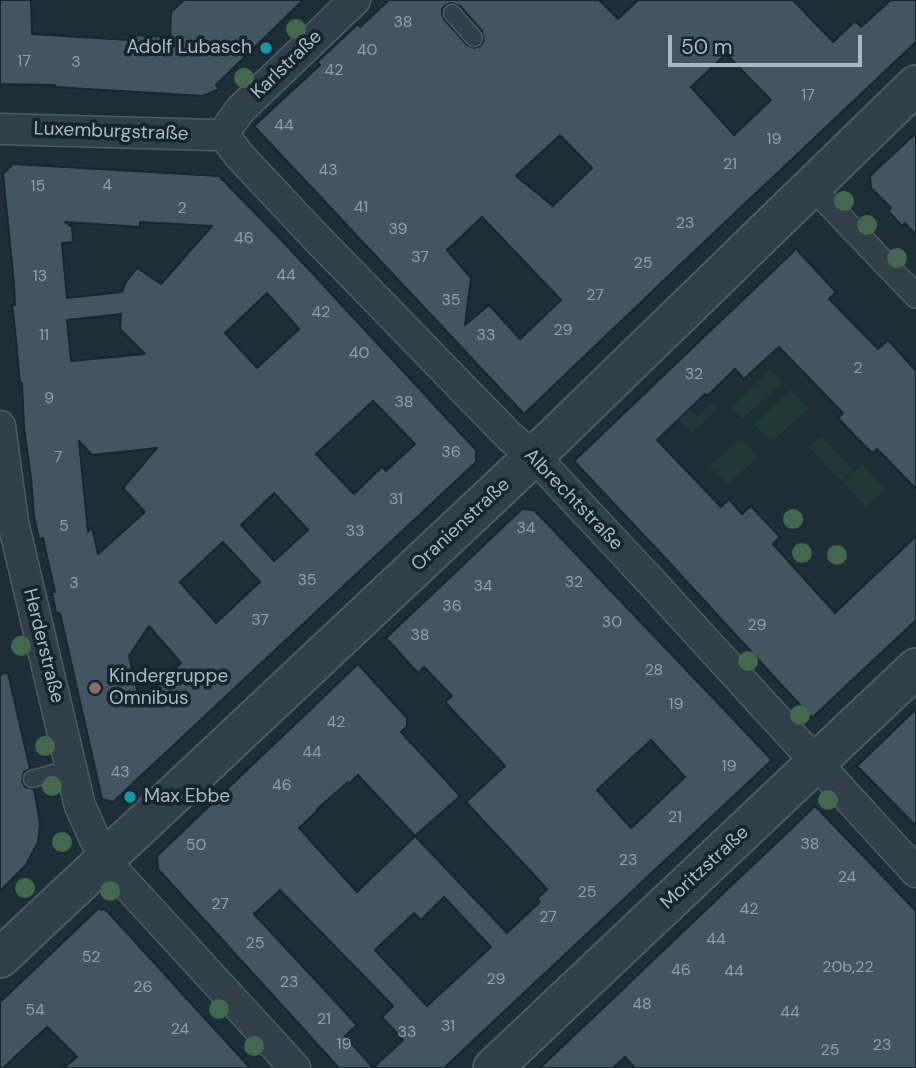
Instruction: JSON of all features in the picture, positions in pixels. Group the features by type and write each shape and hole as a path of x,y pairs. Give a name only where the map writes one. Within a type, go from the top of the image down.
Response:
{"street":[{"name":"Karlstraße","path":"223,134 240,110 355,0"},
{"name":"Oranienstraße","path":"0,958 533,456 916,85"},
{"name":"Luxemburgstraße","path":"0,129 223,134"},
{"name":"Albrechtstraße","path":"223,134 238,154 393,317 510,437 533,456 657,588 916,872"},
{"path":"811,186 916,296"},
{"name":"Herderstraße","path":"0,426 7,523 80,806 105,861 295,1068"},
{"name":"Moritzstraße","path":"493,1068 916,668"}],"lane":[{"path":"452,13 474,38"},
{"path":"32,779 72,768"}],"green space":[{"path":"771,370 782,382 742,419 731,407"},
{"path":"791,390 808,409 771,442 754,424"},
{"path":"711,404 716,409 692,433 678,419 689,408 697,417"},
{"path":"821,436 853,470 841,481 809,447"},
{"path":"741,438 758,457 727,485 710,466"},
{"path":"862,464 886,489 866,507 843,482"}],"building":[{"path":"0,0 31,0 32,34 130,40 130,35 170,37 171,12 184,0 303,0 216,85 219,89 203,96 54,87 55,85 0,84"},
{"path":"389,0 599,0 618,19 638,0 793,0 833,42 855,21 861,27 891,0 916,0 916,42 524,414 254,126 320,65 317,62 358,24 360,27","holes":["451,3 460,6 482,31 484,41 480,46 475,48 467,45 444,19 442,9","726,54 771,100 734,135 691,87","560,135 592,168 553,206 516,176","482,217 561,300 520,339 489,305 465,325 471,278 447,250"]},
{"path":"916,133 916,235 905,223 902,226 888,211 891,208 871,188 870,176"},
{"path":"13,164 219,176 476,450 476,462 113,802 102,799 60,613 56,613 52,592 55,592 43,538 39,539 34,516 12,305 15,305 14,284 3,174","holes":["65,222 140,227 140,222 212,226 161,284 137,268 122,292 67,298 62,243 73,242 72,227","267,293 299,329 257,368 225,333","121,314 120,329 145,354 71,361 67,320","373,401 415,444 386,471 382,467 354,494 316,454","79,441 92,455 157,448 123,488 145,512 98,554 92,527 88,532","274,493 308,530 274,561 241,525","223,542 260,582 216,623 180,582","149,626 181,663 140,702 129,656"]},
{"path":"796,249 836,292 829,299 878,349 888,340 916,371 916,489 877,449 872,453 854,435 838,418 843,413 779,347 744,379 735,369 657,440 721,507 729,499 742,514 751,506 780,537 773,544 835,613 916,536 916,620 812,718 574,461"},
{"path":"522,509 534,510 772,760 444,1068 373,1068 339,1068 158,869 157,856 358,664 407,718 407,726 401,732 460,796 415,836 507,933 540,902 537,899 547,889 466,802 505,766 445,702 452,696 424,667 418,673 386,638","holes":["651,740 685,777 631,828 597,790","358,775 415,836 357,892 299,828 317,809","280,890 393,1006 382,1017 403,1040 373,1068 345,1036 357,1025 254,914","444,897 491,947 427,1006 375,950 414,913 421,920"]},
{"path":"8,673 30,769 24,772 22,781 25,787 34,789 40,823 38,842 26,865 0,891 0,674"},
{"path":"916,709 916,826 857,766"},
{"path":"815,806 916,911 916,1068 635,1068 625,1057 613,1068 540,1068"},
{"path":"98,909 106,910 250,1068 64,1068 77,1057 47,1027 0,1068 0,1002"}],"place":[{"name":"Adolf Lubasch","path":"266,48"},
{"name":"Kindergruppe Omnibus","path":"95,688"},
{"name":"Max Ebbe","path":"130,797"}]}
